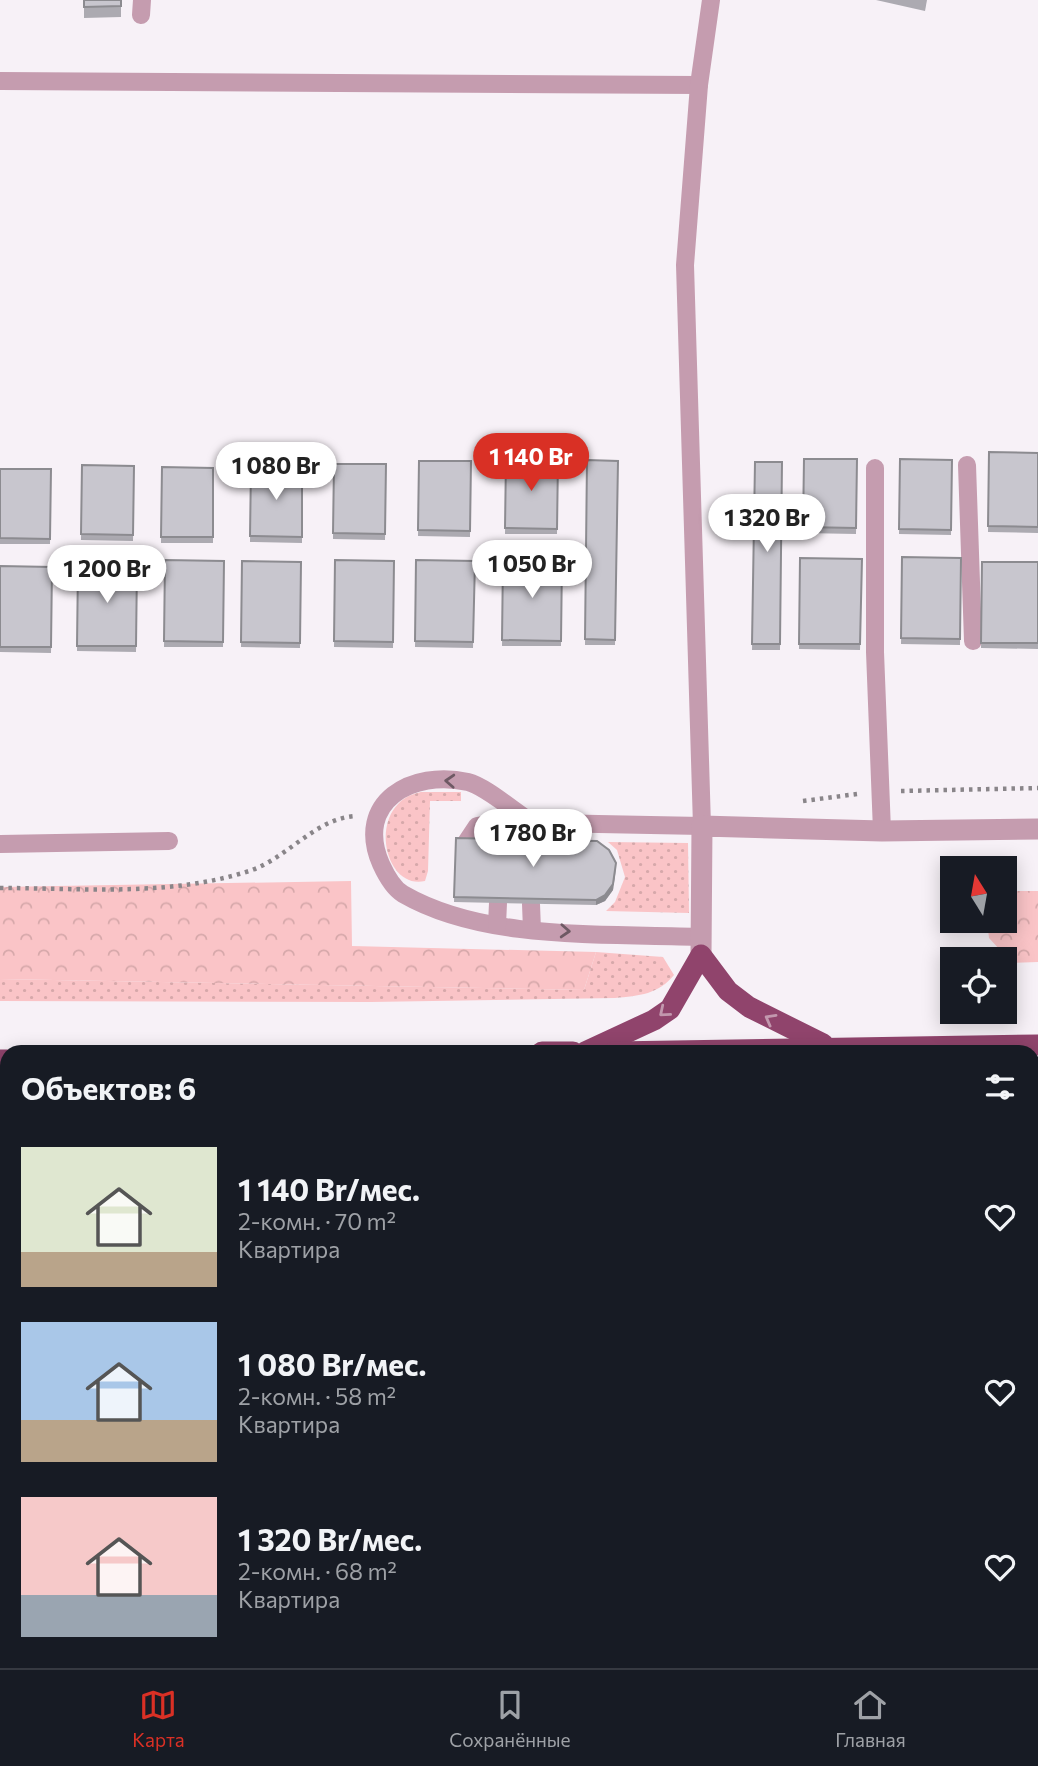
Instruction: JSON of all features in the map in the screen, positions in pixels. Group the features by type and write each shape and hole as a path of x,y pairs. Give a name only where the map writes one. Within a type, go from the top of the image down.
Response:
{"highway":[{"path":"701,946 728,991 749,1007 828,1045"},
{"path":"600,1045 670,1009 701,946"}],"street":[{"path":"701,946 702,826 882,831 1038,829"}],"lane":[{"path":"465,844 477,826 499,822 702,826 685,265 699,85 711,0"},
{"path":"0,81 699,85"},
{"path":"967,465 973,640"},
{"path":"875,468 876,652 882,831"},
{"path":"531,822 469,782 427,780 404,785 388,797 377,815 378,857 386,875 401,893 464,911 497,925 701,946"},
{"path":"498,845 499,822"},
{"path":"531,822 531,845"},
{"path":"0,844 169,841"},
{"path":"497,925 498,904"},
{"path":"531,904 532,930"}],"path":[{"path":"0,888 189,887 252,871 337,817 377,815"}],"green space":[{"path":"421,792 461,792 461,801 430,801 428,871 425,881 410,880 399,873 386,844 392,812 403,799"},
{"path":"608,842 688,843 689,913 606,911 615,902 625,877 617,850"},
{"path":"351,881 352,946 596,952 584,990 0,979 0,887"},
{"path":"1017,891 1038,891 1038,962 1017,963 1017,947 997,947 989,938 988,933 1017,933"},
{"path":"596,952 663,957 674,975 655,990 615,998 371,1002 0,1001 0,979 584,990"}],"building":[{"path":"84,0 121,0 121,6 84,7"},
{"path":"989,452 1038,453 1038,527 988,526"},
{"path":"506,458 558,459 557,529 505,528"},
{"path":"804,459 857,459 856,528 803,527"},
{"path":"900,459 952,460 951,530 899,529"},
{"path":"587,460 618,461 615,640 585,639"},
{"path":"419,461 471,461 470,531 418,530"},
{"path":"755,462 782,462 780,644 752,644"},
{"path":"334,464 386,464 385,534 333,533"},
{"path":"82,465 134,466 133,535 81,534"},
{"path":"162,467 213,468 213,537 161,537"},
{"path":"251,467 302,467 302,537 250,536"},
{"path":"0,469 51,469 50,539 0,538"},
{"path":"902,557 961,558 960,639 901,638"},
{"path":"800,558 862,559 860,644 799,644"},
{"path":"503,559 562,560 561,641 502,640"},
{"path":"165,560 224,561 223,642 164,641"},
{"path":"335,560 394,561 393,642 334,641"},
{"path":"416,560 475,561 473,642 415,641"},
{"path":"242,561 301,562 300,643 241,642"},
{"path":"982,562 1038,562 1038,643 981,643"},
{"path":"78,565 137,565 136,646 77,646"},
{"path":"0,566 52,567 51,647 0,647"},
{"path":"456,838 597,841 609,850 616,863 613,884 605,895 596,900 454,897"}]}
